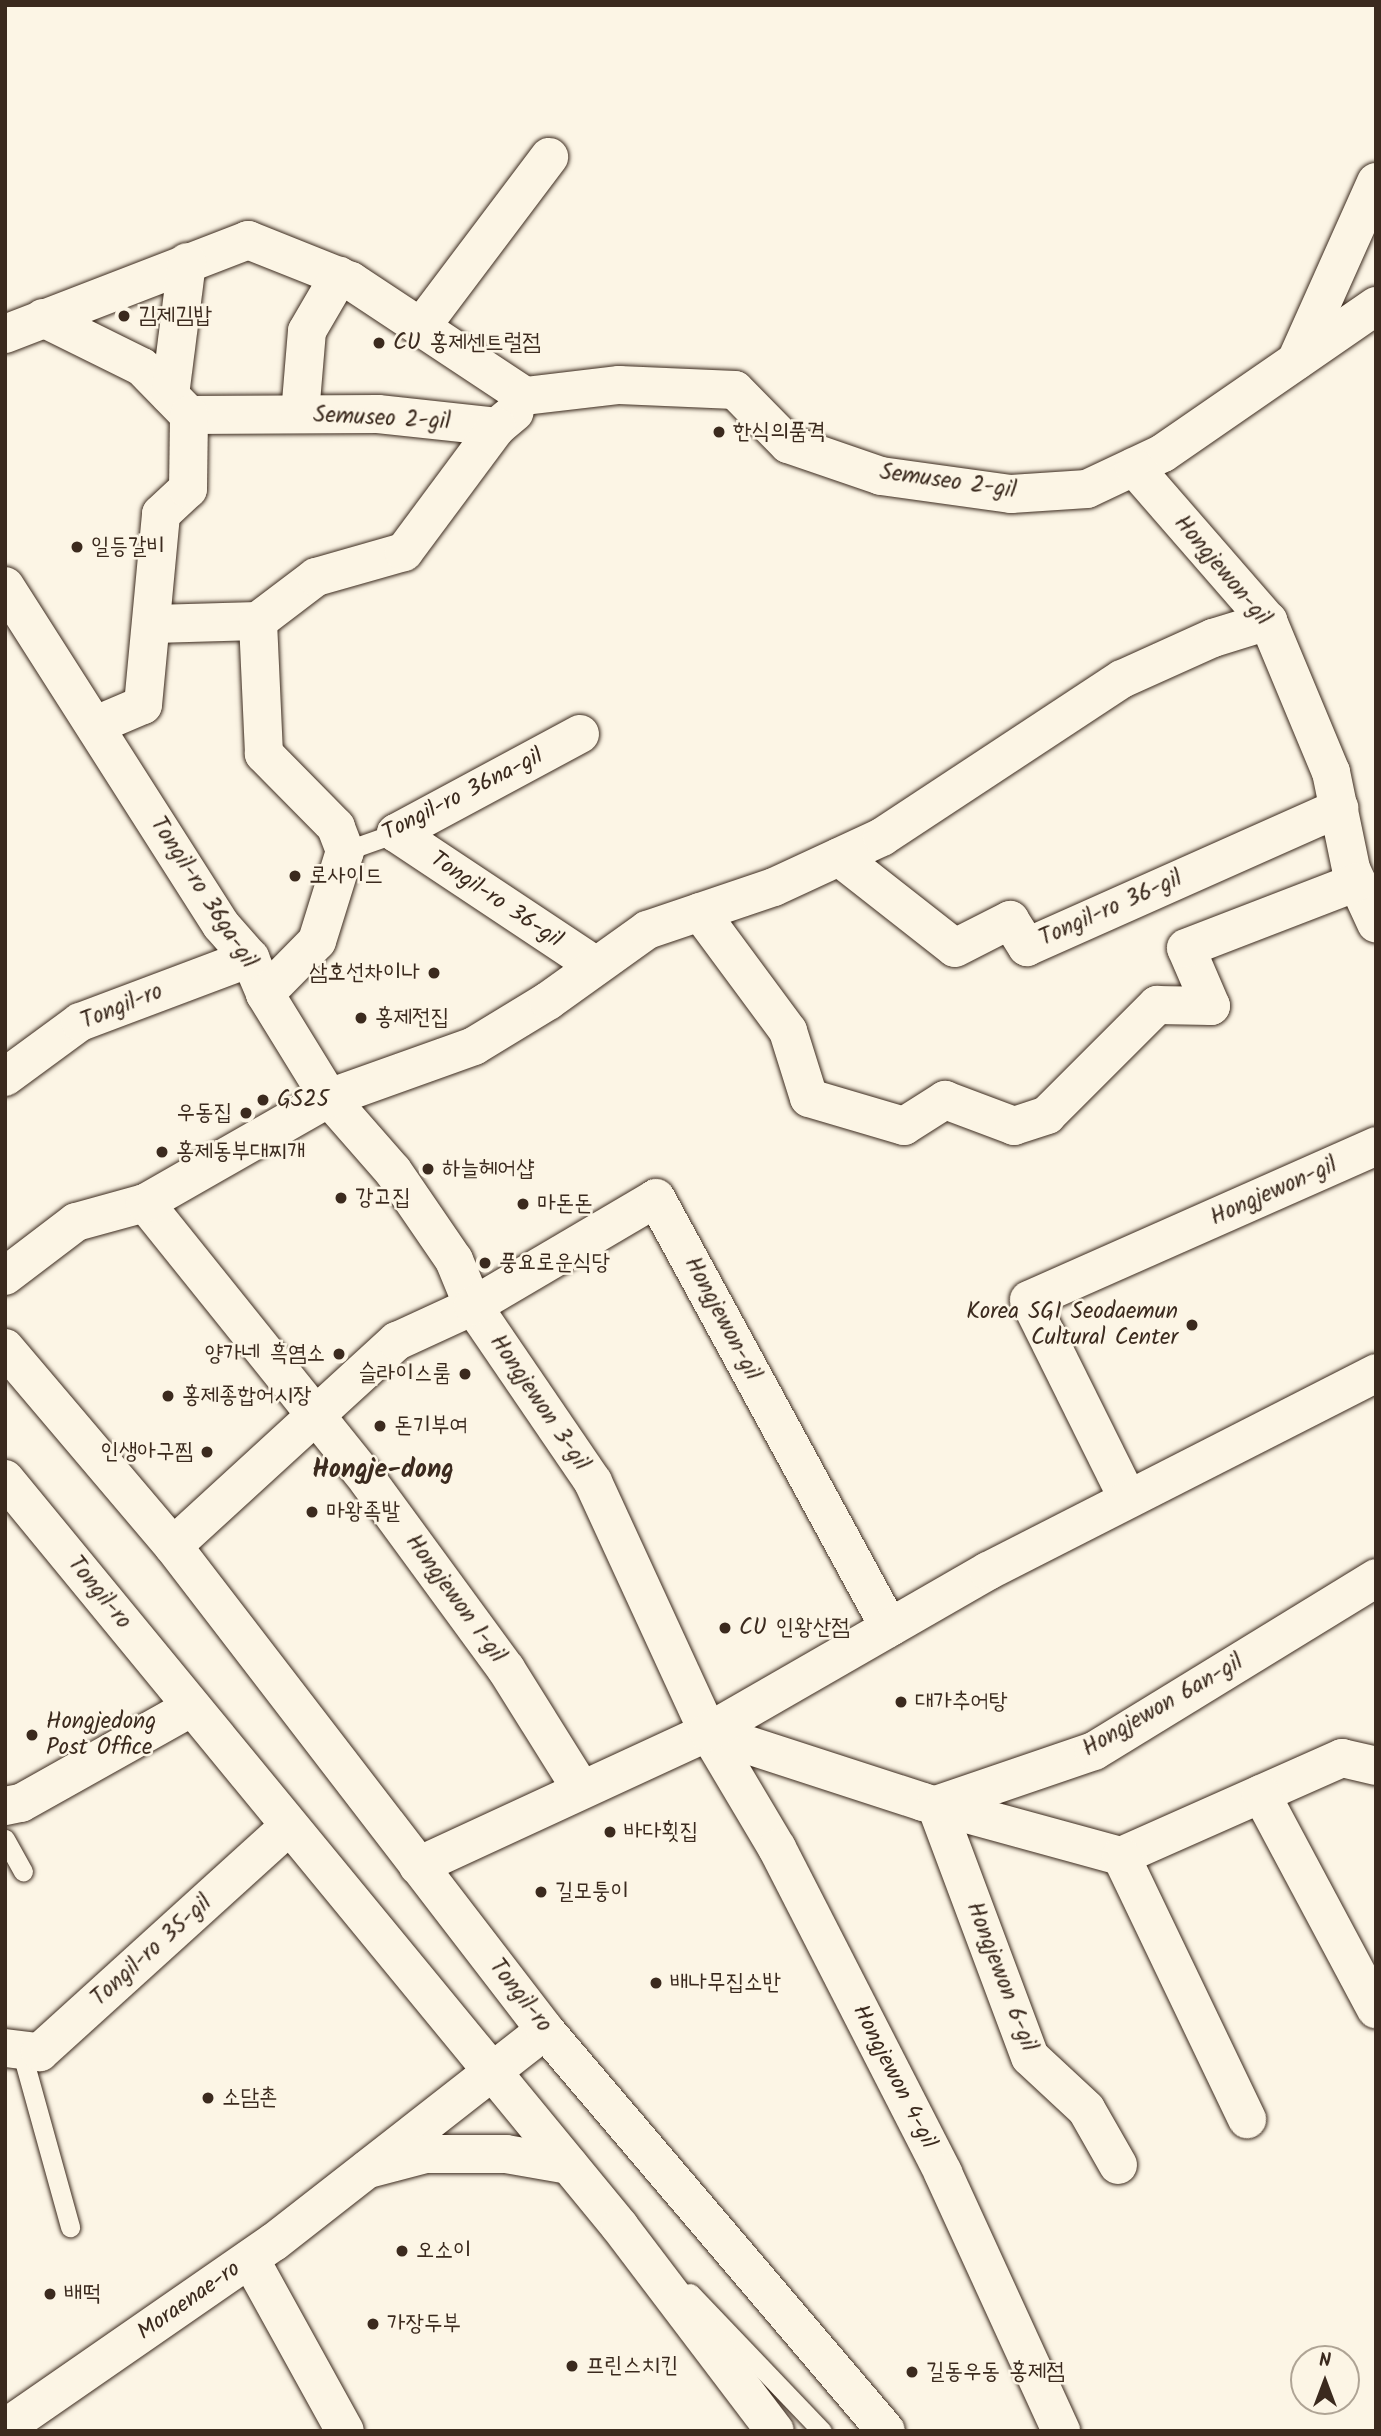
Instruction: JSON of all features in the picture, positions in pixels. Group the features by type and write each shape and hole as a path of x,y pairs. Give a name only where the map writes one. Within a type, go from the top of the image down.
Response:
{"street":[{"path":"421,327 549,157"},
{"path":"1296,361 1376,182"},
{"name":"Semuseo 2-gil","path":"5,334 248,240 339,276 525,396 619,385 734,390 788,444 881,476 1012,494 1087,489 1163,453 1376,306"},
{"path":"96,725 143,705 153,624 161,514 188,489 180,405 187,262"},
{"name":"Semuseo 2-gil","path":"300,414 307,331 339,276"},
{"path":"43,318 142,367 180,405"},
{"path":"153,624 258,621 316,577 404,552 497,427 536,395"},
{"name":"Semuseo 2-gil","path":"180,405 300,414 378,414 497,427"},
{"name":"Hongjewon-gil","path":"1134,467 1268,621 1331,772 1357,882 1376,923"},
{"name":"Tongil-ro 36ga-gil","path":"5,586 221,925 250,958 265,994 330,1098"},
{"path":"258,621 264,754 336,827 345,851 317,941 265,994"},
{"path":"5,1276 76,1222 145,1203 330,1098 474,1046 596,967 647,930 774,887 882,837 1122,678 1213,638 1268,621"},
{"name":"Tongil-ro 36na-gil","path":"396,833 580,734"},
{"name":"Tongil-ro 36-gil","path":"839,857 955,948 1010,920 1027,947 1339,808"},
{"name":"Tongil-ro 36-gil","path":"396,833 596,967"},
{"path":"700,912 788,1031 809,1098 904,1126 945,1100 1014,1126 1047,1115 1157,1005 1211,1006 1186,948 1357,882"},
{"name":"Tongil-ro","path":"5,1077 80,1022 250,958"},
{"name":"Hongjewon 3-gil","path":"330,1098 393,1171 439,1238 454,1260 473,1306 593,1482 708,1732"},
{"name":"Hongjewon-gil","path":"1128,1499 1029,1300 1376,1146"},
{"name":"Hongjewon-gil","path":"473,1306 656,1198 889,1628"},
{"name":"Hongjewon 1-gil","path":"145,1203 317,1417 506,1669 581,1789"},
{"path":"173,1546 397,1341 473,1306"},
{"name":"Tongil-ro","path":"5,1349 173,1546 545,2029 886,2431"},
{"path":"418,1866 708,1732 889,1628 1128,1499 1376,1373"},
{"name":"Tongil-ro","path":"5,1479 621,2227 775,2431"},
{"name":"Hongjewon 6an-gil","path":"936,1805 1094,1751 1376,1578"},
{"path":"5,1806 21,1803 192,1707"},
{"path":"708,1732 936,1805 1121,1856 1342,1758 1376,1766"},
{"name":"Hongjewon 4-gil","path":"708,1732 777,1848 943,2173 1061,2431"},
{"path":"1261,1794 1376,2009"},
{"name":"Hongjewon 6-gil","path":"936,1805 1030,2057 1086,2109 1118,2165"},
{"name":"Tongil-ro 35-gil","path":"13,2049 40,2052 289,1826"},
{"path":"1121,1856 1247,2119"},
{"name":"Moraenae-ro","path":"5,2428 250,2259 545,2029"},
{"path":"368,2169 426,2154 506,2154 569,2165"},
{"path":"250,2259 345,2431"}],"lane":[{"name":"Tongil-ro 36na-gil","path":"345,851 396,833"},
{"path":"5,1839 23,1871"},
{"path":"13,2049 71,2227"},
{"path":"621,2227 690,2292 822,2431"}],"place":[{"name":"김제김밥","path":"124,316"},
{"name":"CU 홍제센트럴점","path":"379,343"},
{"name":"한식의품격","path":"719,432"},
{"name":"일등갈비","path":"77,547"},
{"name":"로사이드","path":"295,876"},
{"name":"삼호선차이나","path":"434,973"},
{"name":"홍제전집","path":"361,1018"},
{"name":"GS25","path":"263,1100"},
{"name":"우동집","path":"246,1113"},
{"name":"홍제동부대찌개","path":"162,1152"},
{"name":"하늘헤어샵","path":"428,1169"},
{"name":"강고집","path":"341,1198"},
{"name":"마돈돈","path":"523,1204"},
{"name":"풍요로운식당","path":"485,1263"},
{"name":"Korea SGI Seodaemun Cultural Center","path":"1192,1325"},
{"name":"양가네 흑염소","path":"339,1354"},
{"name":"슬라이스룸","path":"465,1374"},
{"name":"홍제종합어시장","path":"168,1396"},
{"name":"돈기부여","path":"380,1426"},
{"name":"인생아구찜","path":"207,1452"},
{"name":"마왕족발","path":"312,1512"},
{"name":"CU 인왕산점","path":"725,1628"},
{"name":"대가추어탕","path":"901,1702"},
{"name":"Hongjedong Post Office","path":"32,1735"},
{"name":"바다횟집","path":"610,1832"},
{"name":"길모퉁이","path":"541,1892"},
{"name":"배나무집소반","path":"656,1983"},
{"name":"소담촌","path":"208,2098"},
{"name":"오소이","path":"402,2251"},
{"name":"배떡","path":"50,2294"},
{"name":"가장두부","path":"373,2324"},
{"name":"프린스치킨","path":"572,2366"},
{"name":"길동우동 홍제점","path":"912,2372"}],"district":[{"name":"Hongje-dong","path":"383,1471"}]}
